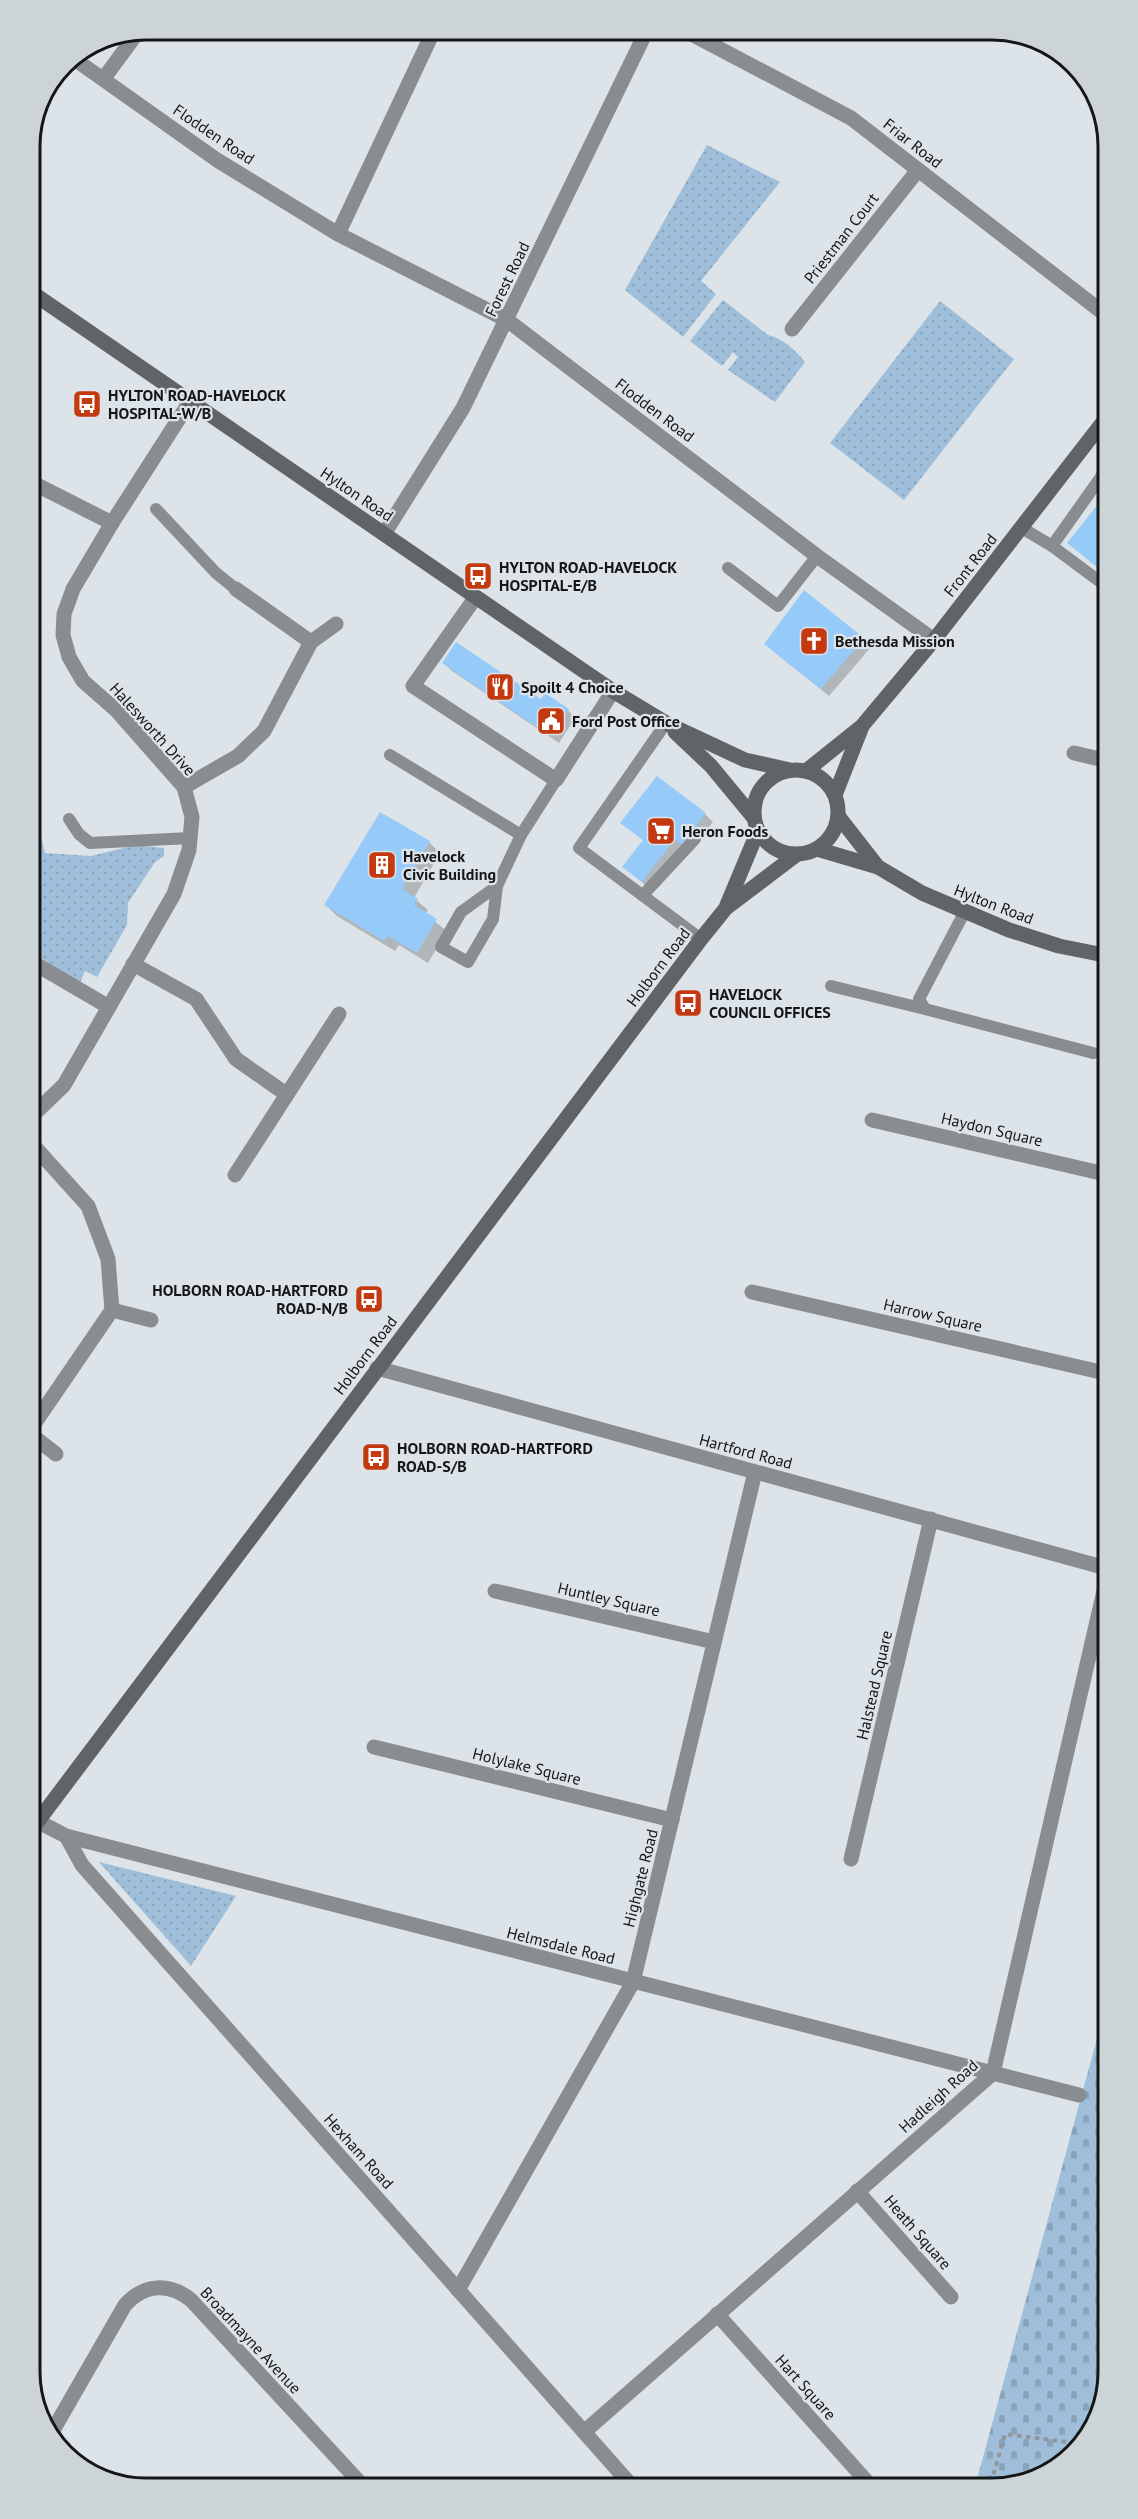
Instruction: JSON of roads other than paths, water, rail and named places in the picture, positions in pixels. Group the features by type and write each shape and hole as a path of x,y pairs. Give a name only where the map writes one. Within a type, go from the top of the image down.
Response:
{"main road":[{"name":"Hylton Road","path":"41,299 189,403 614,691 666,723 745,760 790,770"},
{"name":"Front Road","path":"806,771 862,726 934,640 1098,431"},
{"name":"Hylton Road","path":"666,723 711,766 756,824"},
{"name":"Front Road","path":"835,795 862,726"},
{"path":"790,770 806,771 824,780 835,795 839,817 828,841 817,849 796,855 780,852 767,843 756,824 755,802 762,787 774,776 790,770"},
{"name":"Hylton Road","path":"839,817 878,867"},
{"name":"Holborn Road","path":"726,908 756,824"},
{"name":"Hylton Road","path":"817,849 878,867 922,893 964,913 1059,946 1098,954"},
{"name":"Holborn Road","path":"40,1816 701,939 726,908 796,855"}],"street":[{"path":"338,234 429,40"},
{"path":"104,78 131,41"},
{"name":"Forest Road","path":"384,534 463,408 642,41"},
{"name":"Friar Road","path":"704,41 851,118 1098,309"},
{"name":"Flodden Road","path":"81,63 217,160 338,234 507,320 817,556 934,640"},
{"name":"Priestman Court","path":"792,329 918,170"},
{"name":"Halesworth Drive","path":"41,1108 64,1085 109,1007 174,894 189,850 192,817 184,787 117,711 83,681 69,657 63,635 64,614 73,590 112,523 189,403"},
{"path":"41,487 112,523"},
{"path":"236,589 311,642"},
{"path":"475,598 413,686 556,780 614,691"},
{"path":"184,787 238,756 264,731 311,642 336,624"},
{"path":"1074,753 1098,758"},
{"path":"133,964 196,999 236,1059 286,1094"},
{"path":"41,967 109,1007"},
{"path":"235,1175 339,1014"},
{"name":"Haydon Square","path":"872,1120 1098,1172"},
{"path":"40,1415 112,1310 108,1259 88,1206 41,1153"},
{"name":"Harrow Square","path":"752,1292 1098,1371"},
{"path":"112,1310 151,1320"},
{"name":"Hartford Road","path":"377,1368 1098,1566"},
{"path":"40,1442 56,1454"},
{"name":"Highgate Road","path":"458,2290 633,1982 754,1472"},
{"name":"Halstead Square","path":"851,1859 931,1519"},
{"name":"Huntley Square","path":"495,1591 714,1642"},
{"name":"Hadleigh Road","path":"584,2432 993,2073 1098,1617"},
{"name":"Holylake Square","path":"374,1747 672,1820"},
{"name":"Helmsdale Road","path":"40,1824 66,1836 1079,2095"},
{"name":"Hexham Road","path":"66,1836 82,1865 626,2478"},
{"name":"Heath Square","path":"858,2191 951,2297"},
{"name":"Broadmayne Avenue","path":"55,2427 125,2305 140,2292 149,2288 172,2289 191,2301 356,2478"},
{"name":"Hart Square","path":"717,2314 864,2478"}],"lane":[{"path":"1052,546 1098,481"},
{"path":"156,509 216,573 236,589"},
{"path":"1022,528 1052,546 1098,580"},
{"path":"728,568 778,606 817,556"},
{"path":"666,723 579,848 701,939"},
{"path":"390,755 521,835"},
{"path":"496,886 461,912 441,947 468,963 493,919 496,886 521,835 556,780"},
{"path":"69,819 79,834 90,843 190,838"},
{"path":"643,895 695,839"},
{"path":"925,1009 919,999 964,913"},
{"path":"831,986 1093,1053"}],"place":[{"name":"HYLTON ROAD-HAVELOCK HOSPITAL-W/B","path":"87,404"},
{"name":"HYLTON ROAD-HAVELOCK HOSPITAL-E/B","path":"478,576"},
{"name":"Bethesda Mission","path":"814,641"},
{"name":"Spoilt 4 Choice","path":"500,687"},
{"name":"Ford Post Office","path":"551,721"},
{"name":"Heron Foods","path":"661,831"},
{"name":"Havelock Civic Building","path":"382,865"},
{"name":"HAVELOCK COUNCIL OFFICES","path":"688,1003"},
{"name":"HOLBORN ROAD-HARTFORD ROAD-N/B","path":"369,1299"},
{"name":"HOLBORN ROAD-HARTFORD ROAD-S/B","path":"376,1457"}]}
